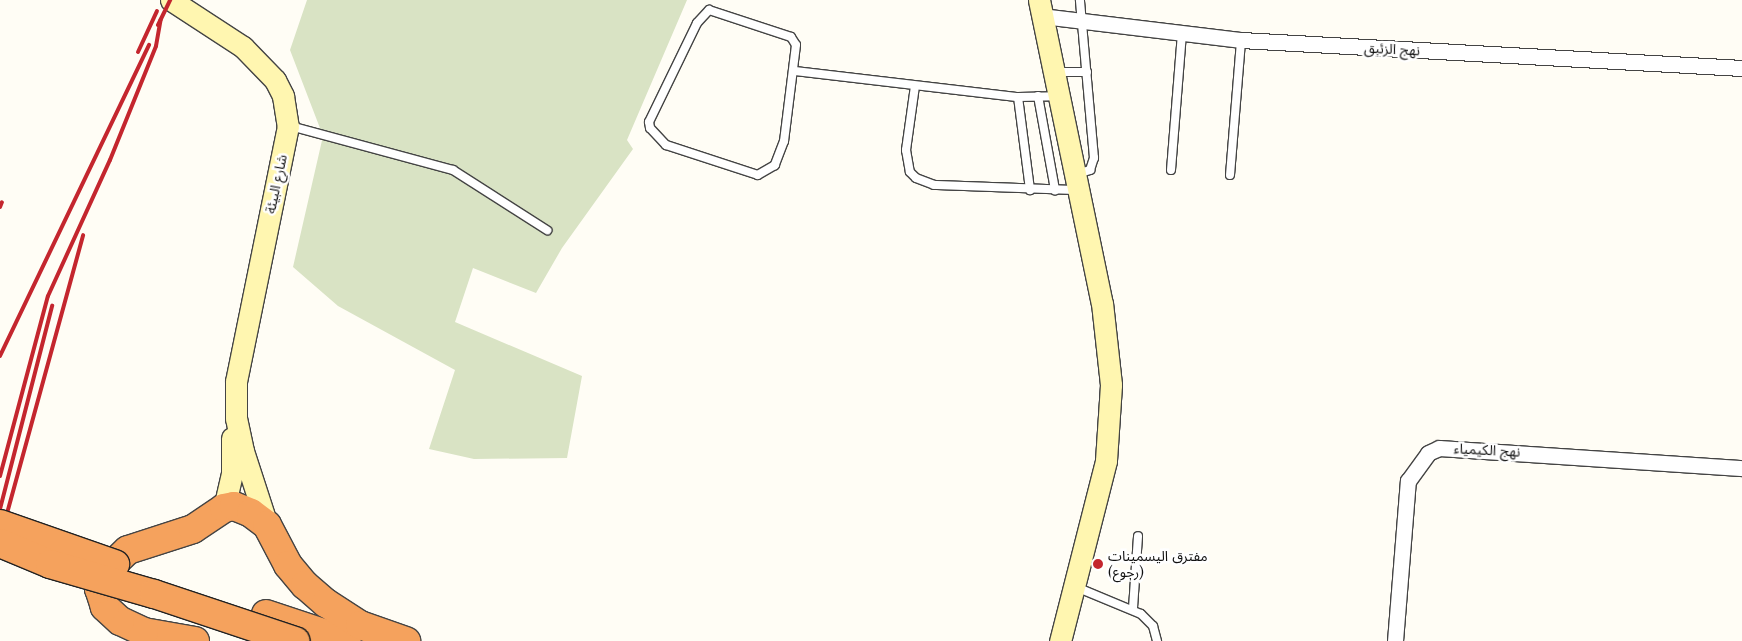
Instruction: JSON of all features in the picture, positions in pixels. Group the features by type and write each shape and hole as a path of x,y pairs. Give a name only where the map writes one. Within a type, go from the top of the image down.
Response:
{"highway":[{"path":"195,641 144,632 120,621 105,607 99,590 106,571 128,550 193,529 224,508 243,508 267,525 288,565 312,591 360,625 406,641"},
{"path":"0,524 347,641"},
{"path":"0,543 50,564 154,594 295,641"}],"main road":[{"name":"شارع البيئة","path":"172,0 243,47 275,80 283,96 288,126 236,381 236,418"},
{"path":"1041,8 1053,72 1048,96 1078,182 1102,303 1111,385 1106,461 1060,640"},
{"path":"224,508 232,474 232,434 236,418"},
{"path":"236,418 252,481 267,525"}],"street":[{"name":"نهج الزئبق","path":"1041,8 1084,21 1241,40 1742,68"},
{"name":"نهج الكيمياء","path":"1395,641 1408,481 1428,453 1438,448 1742,468"}],"lane":[{"path":"915,86 906,150 910,172 916,178 934,185 1030,190 1055,190 1078,182 1093,166 1088,72 1084,21 1080,0"},
{"path":"709,10 791,37 796,46 795,71 784,141 775,164 767,172 758,175 666,145 650,128 649,122 697,23 709,10"},
{"path":"1171,170 1182,32"},
{"path":"1230,175 1241,40"},
{"path":"795,71 1018,97 1048,96 1055,190"},
{"path":"1053,72 1088,72"},
{"path":"1018,97 1030,190"},
{"path":"288,126 453,170 547,230"},
{"path":"1133,608 1138,536"},
{"path":"1074,586 1133,608 1153,626 1157,641"}],"green space":[{"path":"307,0 687,0 627,140 633,149 562,248 536,293 473,268 455,322 582,376 567,458 474,459 429,449 455,370 338,306 293,267 323,136 290,50"}],"railway":[{"path":"158,25 170,0"},
{"path":"138,52 157,11"},
{"path":"0,476 48,296 110,160 156,46 161,19"},
{"path":"0,356 149,45"},
{"path":"0,207 2,202"},
{"path":"0,539 83,235"},
{"path":"0,509 52,306"}],"place":[{"name":"مفترق اليسمينات (رجوع)","path":"1098,564"}]}
